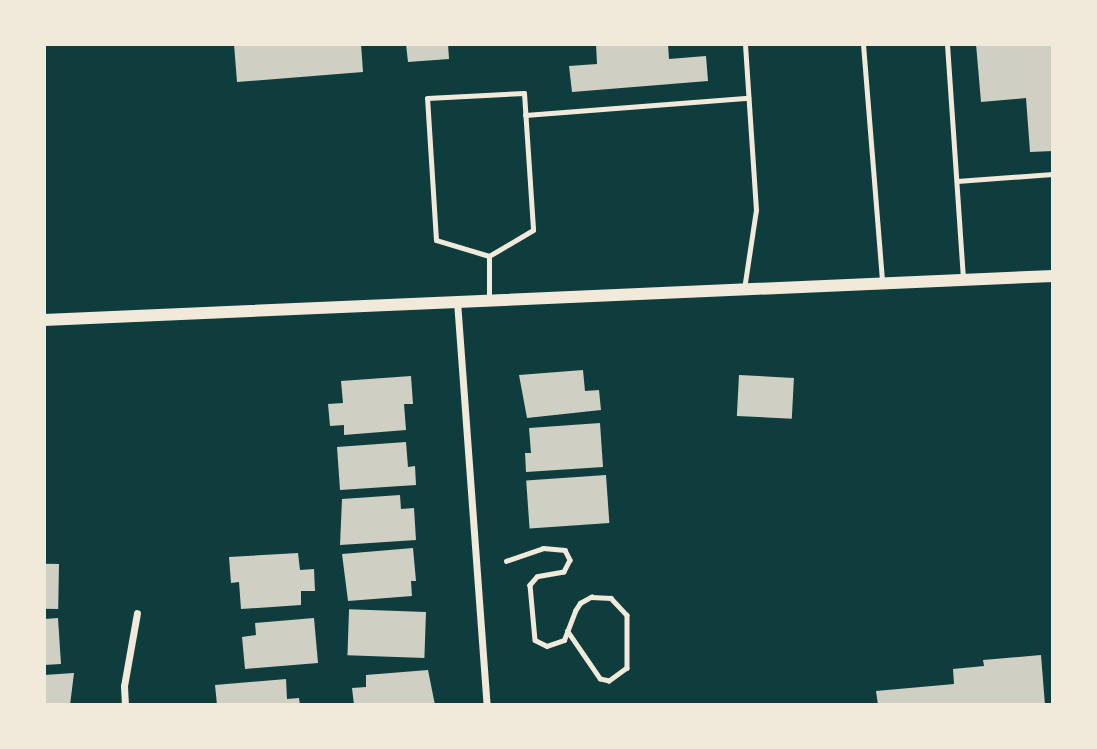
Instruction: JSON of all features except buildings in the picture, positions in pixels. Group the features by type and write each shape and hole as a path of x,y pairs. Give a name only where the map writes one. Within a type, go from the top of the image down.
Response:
{"street":[{"path":"44,320 1053,276"},
{"path":"457,301 487,705"},
{"path":"125,705 124,686 136,613"}],"lane":[{"path":"744,289 756,210 745,44"},
{"path":"863,44 882,283"},
{"path":"947,44 964,280"},
{"path":"524,93 533,230 489,256 436,240 427,98 524,93"},
{"path":"525,114 748,98"},
{"path":"957,181 1053,174"},
{"path":"489,256 489,300"}],"path":[{"path":"506,561 521,559 543,548 565,550 568,567 537,577 529,591 535,640 554,645 567,631 580,603 591,597 611,598 627,615 627,668 609,681 600,679 567,631"}]}
